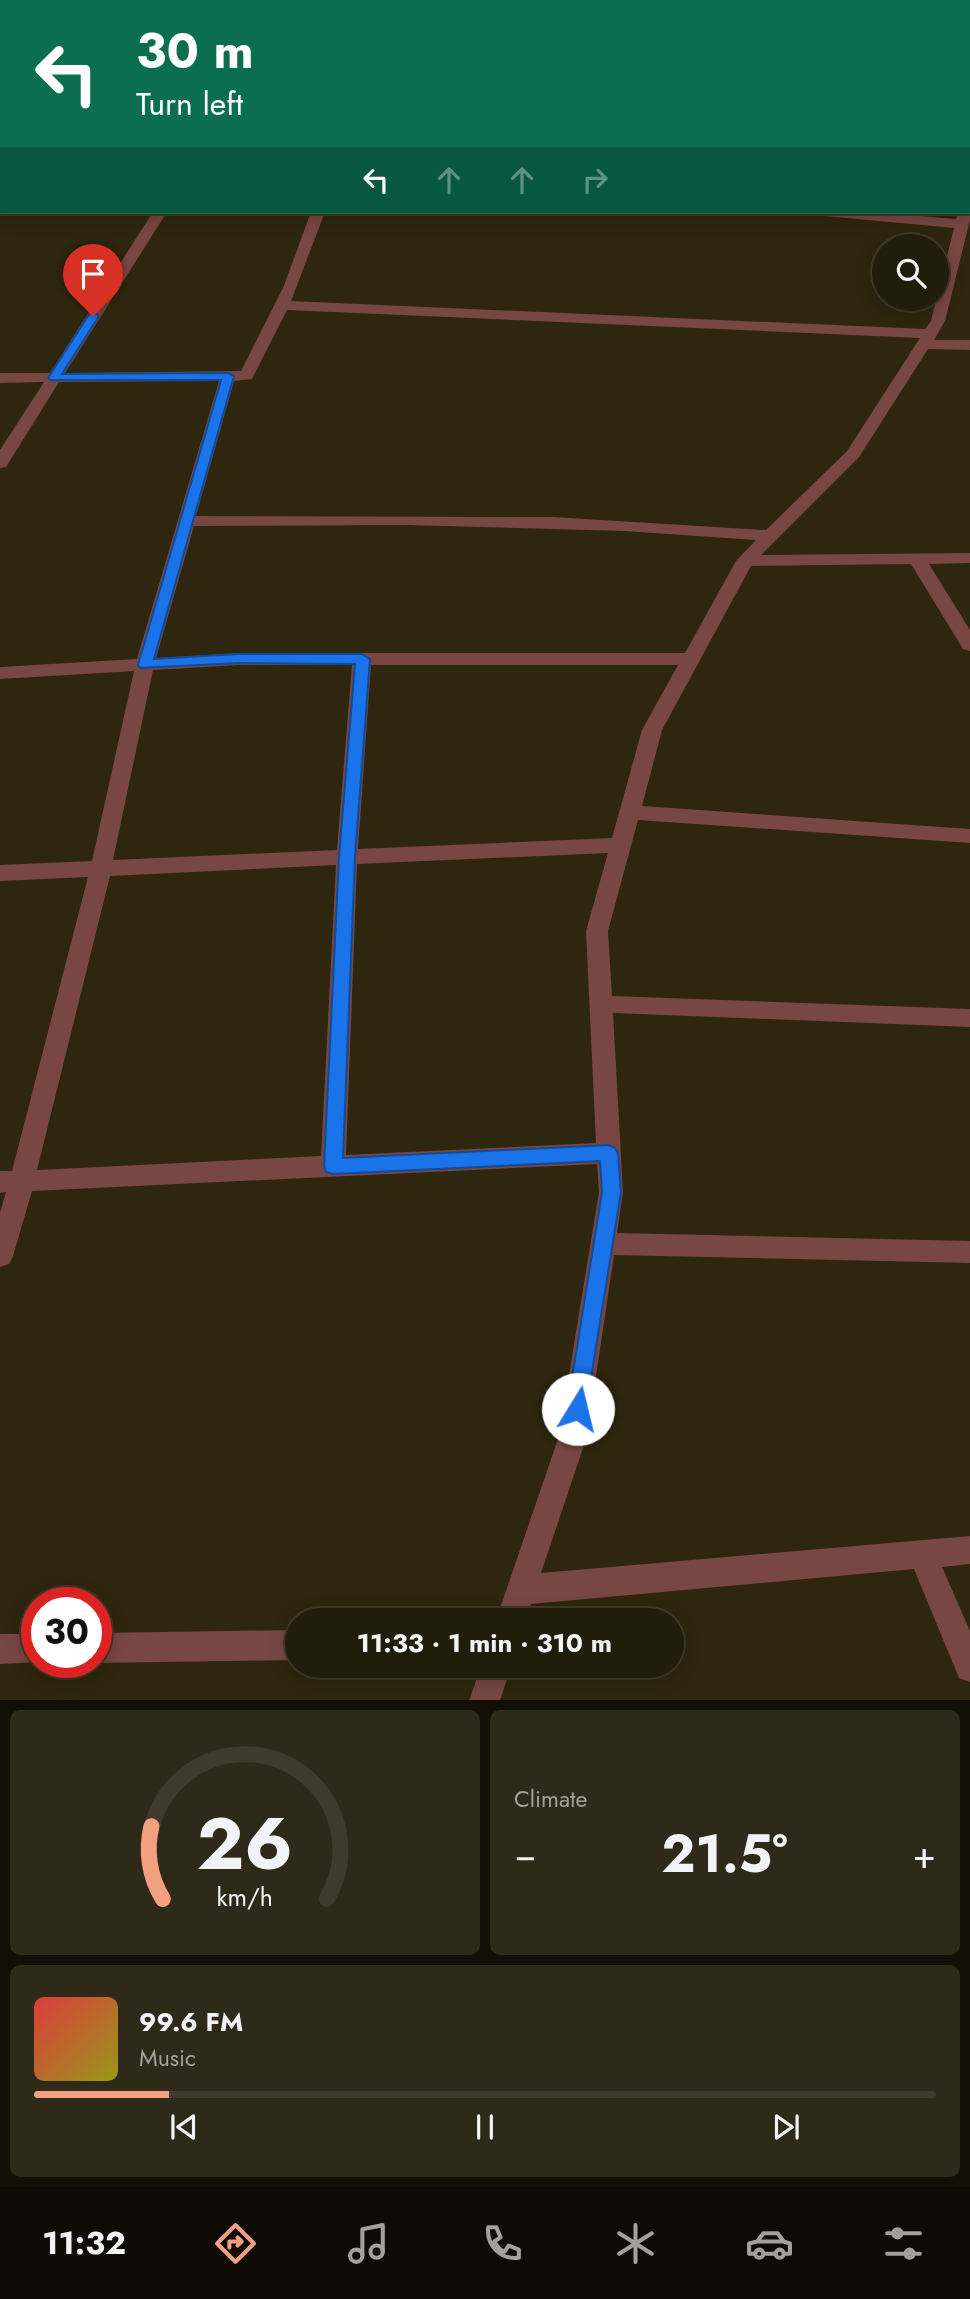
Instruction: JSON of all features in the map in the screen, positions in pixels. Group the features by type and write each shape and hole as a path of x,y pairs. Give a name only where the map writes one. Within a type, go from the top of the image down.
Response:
{"street":[{"path":"0,463 159,214"},
{"path":"0,379 246,376 282,306 317,214"},
{"path":"515,1608 573,1436 603,1244 611,1192 597,931 652,730 745,561 853,454 937,321 962,251 963,218 871,214"},
{"path":"282,306 927,339 970,345"},
{"path":"0,1256 11,1182 101,869 145,665 228,376"},
{"path":"187,521 474,519 677,527 771,536"},
{"path":"745,561 970,558"},
{"path":"917,559 970,645"},
{"path":"0,673 239,659 691,659"},
{"path":"333,1166 347,857 362,659"},
{"path":"630,811 970,836"},
{"path":"0,873 620,845"},
{"path":"601,1004 970,1018"},
{"path":"11,1182 609,1153"},
{"path":"603,1244 970,1252"},
{"path":"521,1590 970,1550"},
{"path":"922,1554 970,1667"},
{"path":"112,1648 285,1644"},
{"path":"0,1649 21,1649"},
{"path":"484,1700 492,1678"}],"route":[{"path":"93,316 54,378 228,376 145,665 239,659 362,659 347,857 333,1166 609,1153 611,1192 578,1409"}]}
